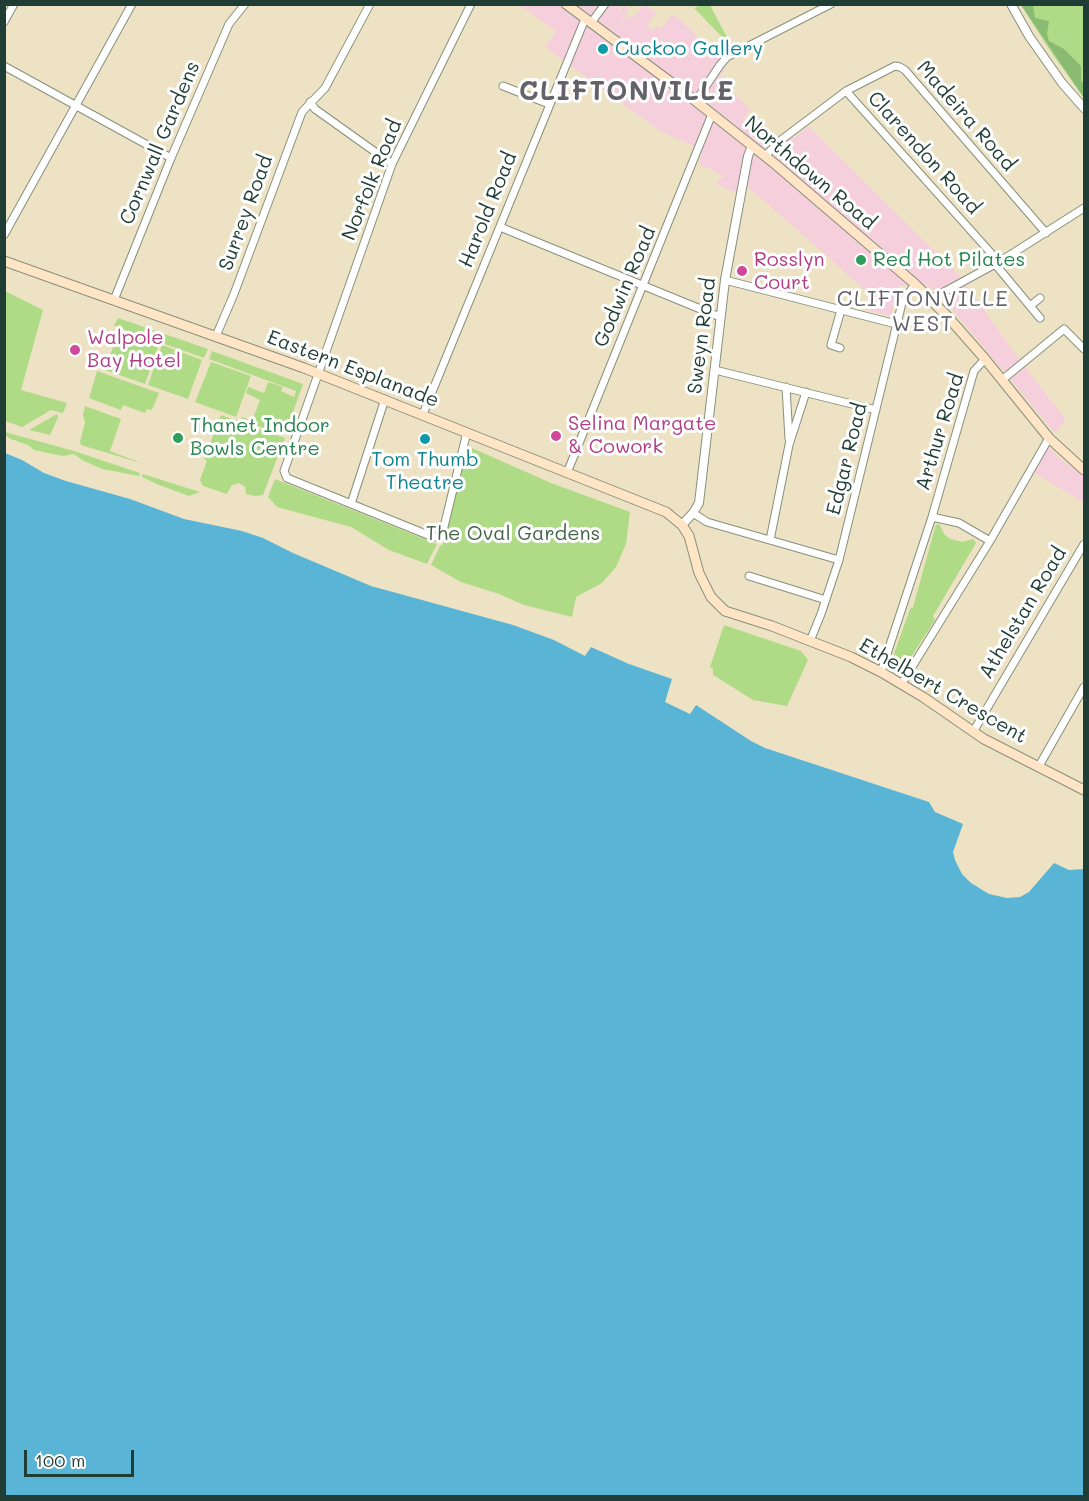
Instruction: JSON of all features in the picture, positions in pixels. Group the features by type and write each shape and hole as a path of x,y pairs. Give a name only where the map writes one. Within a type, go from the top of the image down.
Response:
{"main road":[{"name":"Northdown Road","path":"566,4 696,101 765,156 915,284 985,358 1049,438 1084,470"},
{"name":"Eastern Esplanade","path":"4,261 385,399 666,512 682,525"},
{"name":"Ethelbert Crescent","path":"682,525 692,542 697,568 718,606 733,615 772,626 851,657 881,672 902,683 973,732 1084,790"}],"street":[{"path":"4,22 14,4"},
{"path":"4,235 132,4"},
{"name":"Cornwall Gardens","path":"114,300 171,158 229,24 245,4"},
{"name":"Surrey Road","path":"216,336 302,112 325,88 370,4"},
{"name":"Norfolk Road","path":"351,504 287,478 284,471 392,164 471,4"},
{"name":"Harold Road","path":"423,414 549,104 588,21 605,4"},
{"path":"696,101 727,57 831,4"},
{"path":"1011,4 1043,57 1084,108"},
{"path":"4,66 171,158"},
{"name":"Madeira Road","path":"846,91 895,66 905,69 1046,233"},
{"path":"503,86 549,104"},
{"name":"Clarendon Road","path":"765,156 781,140 846,91 997,263 1040,318"},
{"path":"310,102 315,109 392,164"},
{"name":"Godwin Road","path":"567,473 712,114"},
{"name":"Sweyn Road","path":"682,525 699,502 724,280 748,156 752,147"},
{"path":"931,299 997,263 1084,208"},
{"path":"500,226 720,317"},
{"path":"724,280 896,324"},
{"name":"Edgar Road","path":"810,642 839,560 902,303 915,284"},
{"path":"1030,306 1040,298"},
{"path":"840,348 831,345 841,310"},
{"path":"1002,380 1064,329 1084,349"},
{"name":"Arthur Road","path":"881,672 932,517 974,371 985,358"},
{"path":"715,370 876,410"},
{"path":"786,387 789,445"},
{"path":"770,540 789,445 806,392"},
{"path":"385,399 351,504 433,537 442,535 467,432"},
{"path":"902,683 990,540 1049,438"},
{"path":"693,513 707,522 839,560"},
{"path":"932,517 959,524 990,540"},
{"name":"Athelstan Road","path":"973,732 1084,544"},
{"path":"749,576 826,600"},
{"path":"1039,766 1084,687"}],"shaded area":[{"path":"519,5 623,5 619,13 624,6 629,9 622,23 629,16 633,18 645,5 656,13 647,25 653,31 656,26 661,29 672,15 677,17 718,56 726,69 720,76 729,83 722,93 730,99 734,94 750,109 744,118 753,125 759,119 764,125 761,129 775,137 795,137 808,126 960,276 1066,420 1055,433 946,302 928,285 899,286 891,316 866,310 869,294 802,234 749,188 734,192 716,184 723,175 698,164 702,154 691,145 660,131 545,47 556,31"},
{"path":"1048,445 1058,457 1084,476 1084,503 1035,473 1034,470"}],"green space":[{"path":"710,5 732,47 724,50 722,47 727,42 694,8"},
{"path":"1021,5 1084,5 1084,98 1049,49"},
{"path":"1021,5 1033,5 1035,18 1049,21 1047,34 1049,41 1064,49 1081,66 1084,98"},
{"path":"5,291 43,310 21,390 67,403 63,413 51,410 22,427 5,421"},
{"path":"118,318 208,349 204,358 114,326"},
{"path":"119,330 159,344 145,384 105,370"},
{"path":"162,345 202,360 188,399 148,385"},
{"path":"212,351 303,384 285,434 241,420 242,417 252,421 260,400 246,393 248,387 264,393 268,382 283,387 281,391 294,397 296,391 209,359"},
{"path":"211,362 251,376 236,417 195,402"},
{"path":"97,371 159,393 152,410 147,409 145,413 123,405 121,410 89,398"},
{"path":"85,406 121,419 110,451 144,464 81,445"},
{"path":"57,414 58,417 50,435 29,430"},
{"path":"221,415 285,438 263,495 246,494 245,487 239,483 232,485 227,494 203,486 200,480 207,461 204,459"},
{"path":"5,432 74,451 140,473 139,476 102,469 74,454 63,456 34,450 28,445 11,439 5,435"},
{"name":"The Oval Gardens","path":"472,448 551,483 630,512 626,544 616,567 602,583 576,597 572,617 524,605 461,582 431,565 443,544 463,463"},
{"path":"143,474 200,492 189,496 142,477"},
{"path":"275,479 437,544 427,564 389,550 351,527 277,507 268,497"},
{"path":"936,524 940,525 944,534 950,539 963,542 973,539 976,543 933,616 935,620 900,674 889,668 910,609 913,607"},
{"path":"724,625 801,651 808,660 787,706 753,700 713,675 713,669 710,667"}],"water":[{"path":"5,453 44,473 66,481 130,499 184,519 242,531 263,538 371,586 513,625 554,640 585,656 591,647 629,664 672,679 665,702 690,714 696,705 765,748 929,802 935,812 963,824 953,852 955,860 962,874 971,883 989,894 1007,898 1020,897 1029,892 1054,863 1069,870 1084,869 1084,1496 5,1496"}],"place":[{"name":"Cuckoo Gallery","path":"603,49"},
{"name":"Red Hot Pilates","path":"861,260"},
{"name":"Rosslyn Court","path":"742,271"},
{"name":"Walpole Bay Hotel","path":"75,350"},
{"name":"Selina Margate & Cowork","path":"556,436"},
{"name":"Thanet Indoor Bowls Centre","path":"178,438"},
{"name":"Tom Thumb Theatre","path":"425,439"}],"district":[{"name":"CLIFTONVILLE","path":"627,92"},
{"name":"CLIFTONVILLE WEST","path":"923,312"}]}
